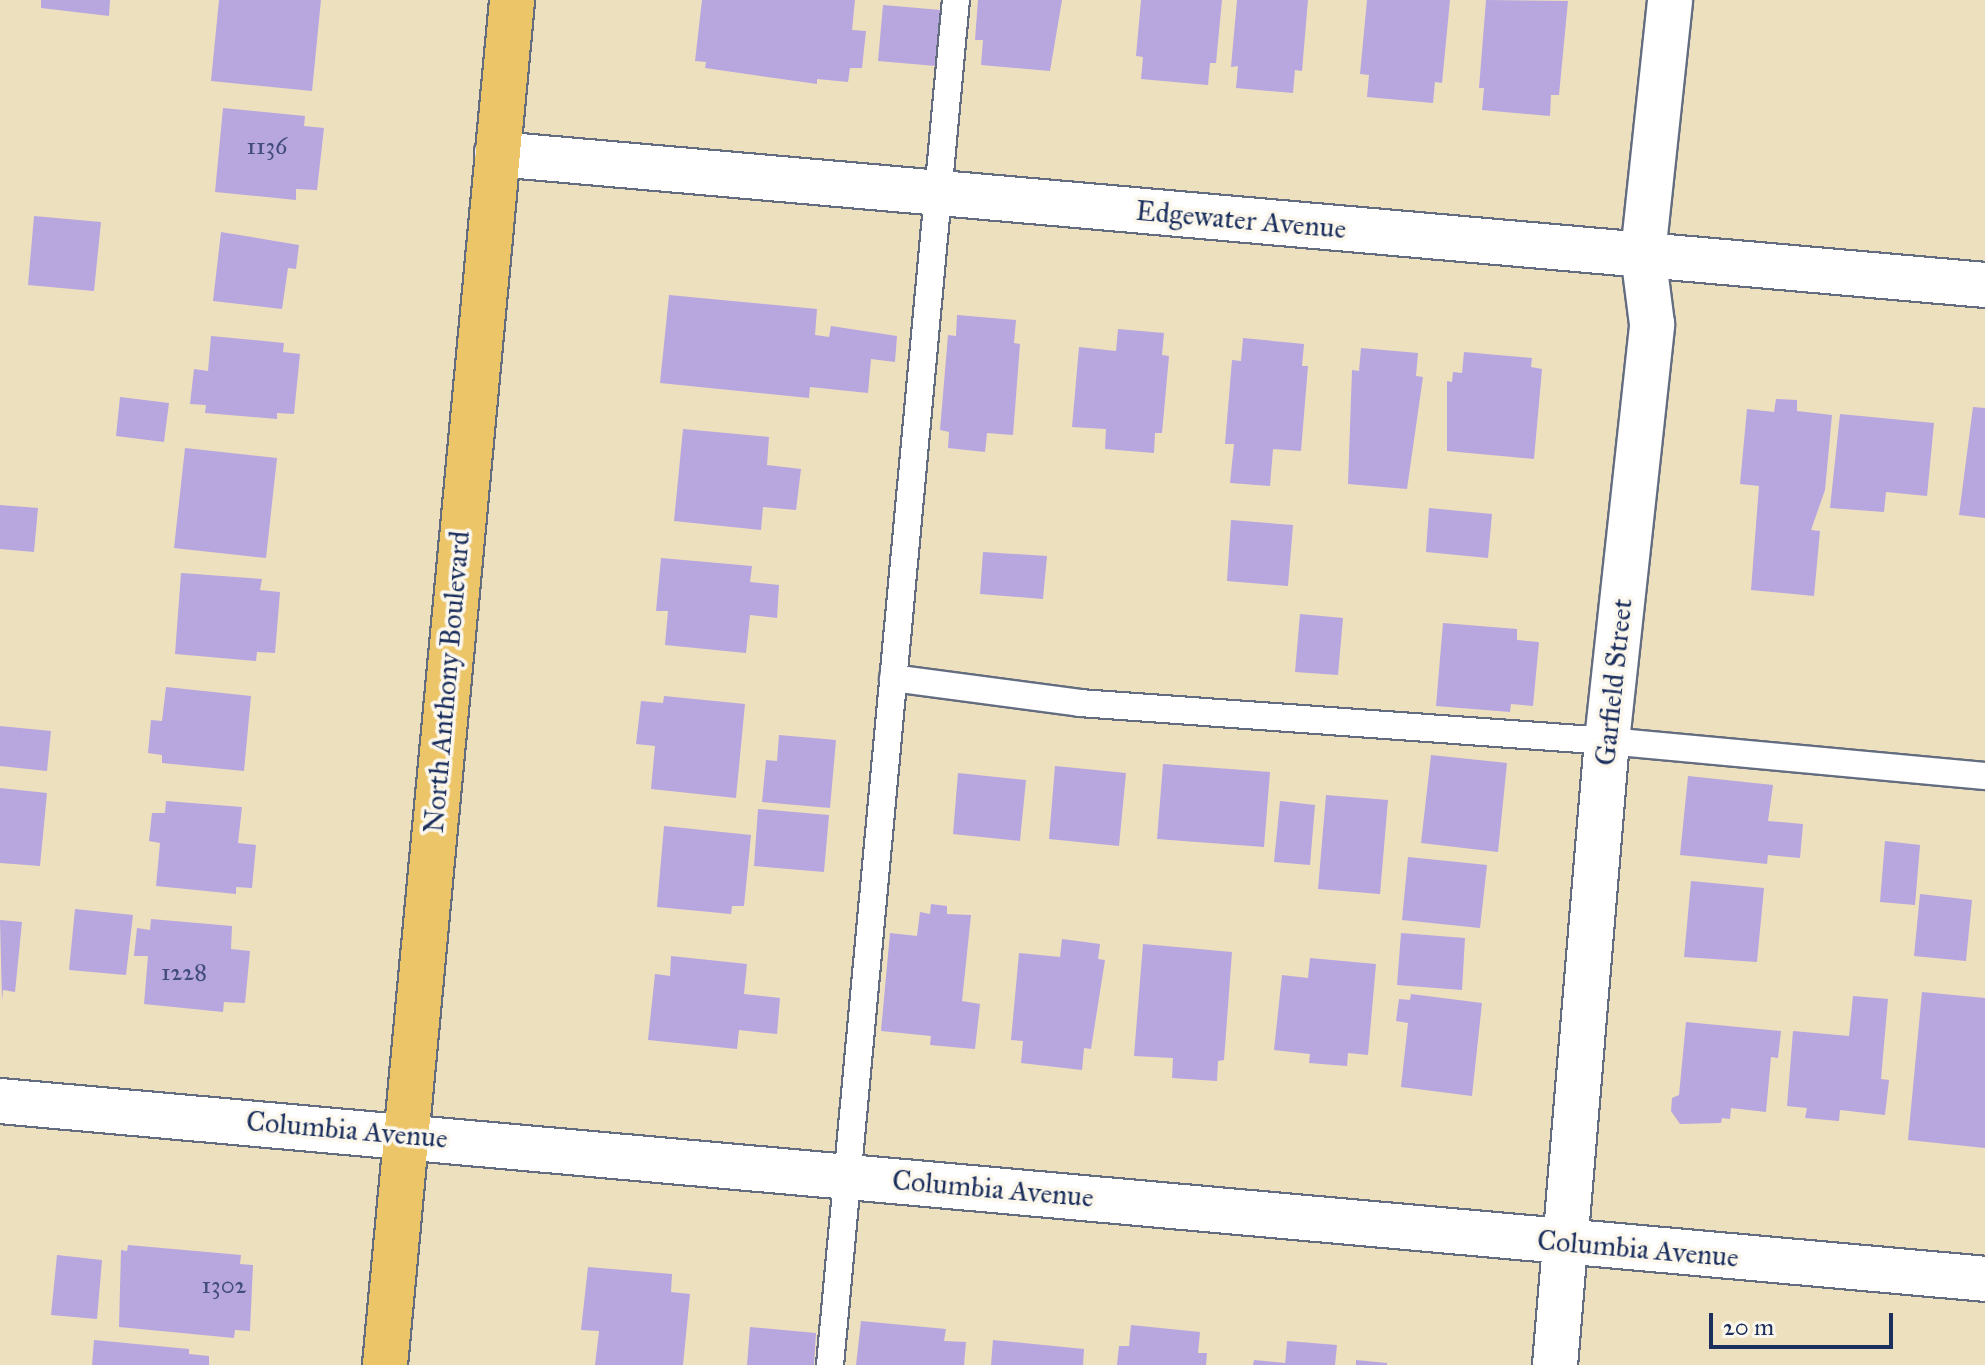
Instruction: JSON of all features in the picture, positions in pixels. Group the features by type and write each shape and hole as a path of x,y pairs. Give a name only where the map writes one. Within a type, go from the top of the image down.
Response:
{"main road":[{"name":"North Anthony Boulevard","path":"385,1365 512,0"}],"street":[{"name":"Garfield Street","path":"1555,1365 1607,741 1652,324 1643,254 1670,0"},
{"name":"Edgewater Avenue","path":"497,154 1985,285"},
{"name":"Columbia Avenue","path":"0,1101 405,1134 1566,1244 1985,1279"}],"lane":[{"path":"830,1365 845,1175 956,0"},
{"path":"893,678 1080,703 1607,741 1985,776"}],"building":[{"path":"41,0 110,0 109,16 41,8"},
{"path":"219,0 321,0 312,91 211,81"},
{"path":"702,0 855,0 852,30 866,31 862,68 850,68 848,82 817,79 817,84 705,68 706,62 695,61"},
{"path":"978,0 1062,0 1050,71 981,65 983,40 975,40"},
{"path":"1141,0 1222,0 1216,63 1210,63 1208,85 1141,79 1143,57 1136,56"},
{"path":"1237,0 1308,0 1302,71 1295,70 1293,93 1236,88 1238,66 1231,67"},
{"path":"1367,0 1450,0 1442,83 1435,82 1433,103 1367,97 1369,75 1360,74"},
{"path":"1486,0 1568,1 1559,95 1551,95 1550,116 1482,110 1484,88 1479,88"},
{"path":"883,5 941,10 936,66 878,61"},
{"path":"223,108 305,116 304,126 324,128 317,190 296,189 296,200 215,192"},
{"path":"34,216 101,222 94,291 28,285"},
{"path":"221,232 299,245 296,269 288,268 282,309 213,301"},
{"path":"669,295 817,309 815,335 829,337 831,326 897,336 895,362 871,359 868,393 810,387 809,398 660,383"},
{"path":"957,315 1016,320 1014,343 1020,344 1013,435 987,433 985,452 948,448 949,432 940,430 948,335 956,336"},
{"path":"1118,329 1164,333 1162,355 1169,356 1162,433 1155,433 1154,453 1105,449 1106,429 1072,427 1079,347 1116,351"},
{"path":"211,336 284,343 283,352 300,354 294,414 277,413 277,419 205,413 206,405 190,404 194,369 208,371"},
{"path":"1243,338 1304,344 1302,366 1308,366 1301,451 1273,449 1270,486 1230,483 1234,444 1225,444 1232,360 1241,361"},
{"path":"1361,348 1418,353 1416,376 1423,377 1407,489 1348,484 1352,370 1359,371"},
{"path":"1464,352 1532,358 1531,367 1542,369 1534,459 1447,451 1447,381 1452,382 1453,372 1462,373"},
{"path":"120,397 169,403 164,442 116,436"},
{"path":"1776,399 1797,400 1797,411 1832,415 1825,490 1811,530 1820,531 1814,596 1751,590 1759,486 1740,484 1747,409 1774,412"},
{"path":"1973,407 1985,408 1985,518 1959,515"},
{"path":"1840,414 1934,423 1927,496 1886,492 1884,512 1830,508"},
{"path":"683,429 769,437 767,465 801,469 796,510 763,507 761,530 674,521"},
{"path":"185,448 277,458 266,558 174,548"},
{"path":"0,505 38,508 34,552 0,549"},
{"path":"1429,508 1492,514 1488,558 1426,552"},
{"path":"1231,520 1293,525 1288,586 1227,581"},
{"path":"983,552 1047,556 1043,599 980,594"},
{"path":"661,558 752,566 750,582 779,585 777,618 750,615 746,653 665,645 668,611 656,611"},
{"path":"181,573 262,579 260,590 280,592 275,653 257,652 256,661 175,654"},
{"path":"1300,614 1343,618 1338,675 1295,672"},
{"path":"1443,623 1517,629 1517,640 1539,642 1533,706 1511,704 1510,712 1436,706"},
{"path":"166,687 251,696 244,771 162,763 162,755 148,753 151,720 162,721"},
{"path":"664,696 745,704 736,798 651,789 655,746 636,744 641,701 663,703"},
{"path":"0,726 51,731 47,771 0,766"},
{"path":"779,735 836,740 830,808 762,802 766,760 777,761"},
{"path":"1431,755 1507,763 1498,852 1421,843"},
{"path":"1163,764 1270,772 1264,847 1157,839"},
{"path":"1055,766 1126,773 1119,846 1049,839"},
{"path":"958,773 1026,780 1020,841 953,834"},
{"path":"1688,776 1773,785 1768,821 1803,824 1800,858 1768,855 1767,864 1680,855"},
{"path":"0,788 47,793 40,866 0,863"},
{"path":"1326,795 1388,800 1380,894 1318,889"},
{"path":"166,801 242,807 238,843 256,845 252,888 236,887 236,894 156,886 160,843 149,841 152,813 165,813"},
{"path":"1280,801 1315,805 1310,865 1274,862"},
{"path":"758,809 829,815 824,872 754,866"},
{"path":"664,826 751,835 744,906 732,906 731,914 657,907"},
{"path":"1885,841 1920,845 1915,905 1880,902"},
{"path":"1408,857 1487,865 1480,928 1402,920"},
{"path":"1691,881 1764,888 1757,962 1684,957"},
{"path":"1920,894 1972,900 1966,961 1914,956"},
{"path":"931,904 947,906 947,914 971,915 962,1001 980,1004 975,1049 930,1045 931,1036 881,1031 890,933 917,936 920,912 930,914"},
{"path":"75,909 133,915 126,975 69,970"},
{"path":"151,919 232,926 231,949 250,951 245,1003 224,1002 223,1012 144,1004 148,956 134,956 137,928 150,930"},
{"path":"0,920 22,922 15,992 3,990 2,1001"},
{"path":"1401,933 1465,938 1462,990 1397,985"},
{"path":"1062,939 1100,944 1098,959 1105,960 1091,1049 1084,1048 1082,1070 1021,1063 1023,1041 1011,1040 1019,953 1060,957"},
{"path":"1143,944 1232,952 1224,1060 1218,1061 1217,1081 1172,1078 1173,1058 1134,1056"},
{"path":"671,956 747,964 744,994 780,998 777,1034 739,1030 737,1049 648,1040 655,974 670,976"},
{"path":"1310,958 1376,964 1368,1055 1348,1053 1347,1066 1309,1063 1310,1054 1274,1050 1282,975 1308,978"},
{"path":"1922,992 1985,998 1985,1148 1908,1140"},
{"path":"1411,994 1482,1003 1472,1096 1401,1087 1408,1023 1396,1021 1399,999 1410,1000"},
{"path":"1853,996 1888,999 1881,1079 1889,1080 1885,1115 1840,1110 1839,1121 1805,1118 1807,1108 1787,1106 1793,1031 1849,1036"},
{"path":"1686,1022 1781,1031 1778,1058 1771,1057 1766,1112 1731,1108 1730,1119 1722,1118 1721,1123 1680,1124 1671,1111 1672,1098 1679,1095"},
{"path":"128,1245 241,1255 240,1264 253,1265 250,1331 235,1330 234,1338 119,1327 121,1250 127,1251"},
{"path":"57,1255 102,1260 97,1319 51,1315"},
{"path":"588,1267 672,1274 671,1292 690,1294 683,1365 595,1365 599,1331 581,1330"},
{"path":"861,1321 946,1329 944,1341 966,1342 964,1365 856,1365"},
{"path":"1131,1325 1200,1332 1198,1353 1207,1353 1206,1365 1117,1365 1119,1346 1129,1346"},
{"path":"750,1327 816,1333 814,1365 747,1365"},
{"path":"94,1340 189,1349 189,1354 209,1356 209,1365 92,1365"},
{"path":"993,1340 1084,1349 1083,1365 991,1365"},
{"path":"1287,1341 1337,1345 1335,1365 1285,1365"},
{"path":"1254,1360 1285,1363 1285,1365 1253,1365"},
{"path":"1356,1360 1387,1363 1387,1365 1356,1365"}]}
